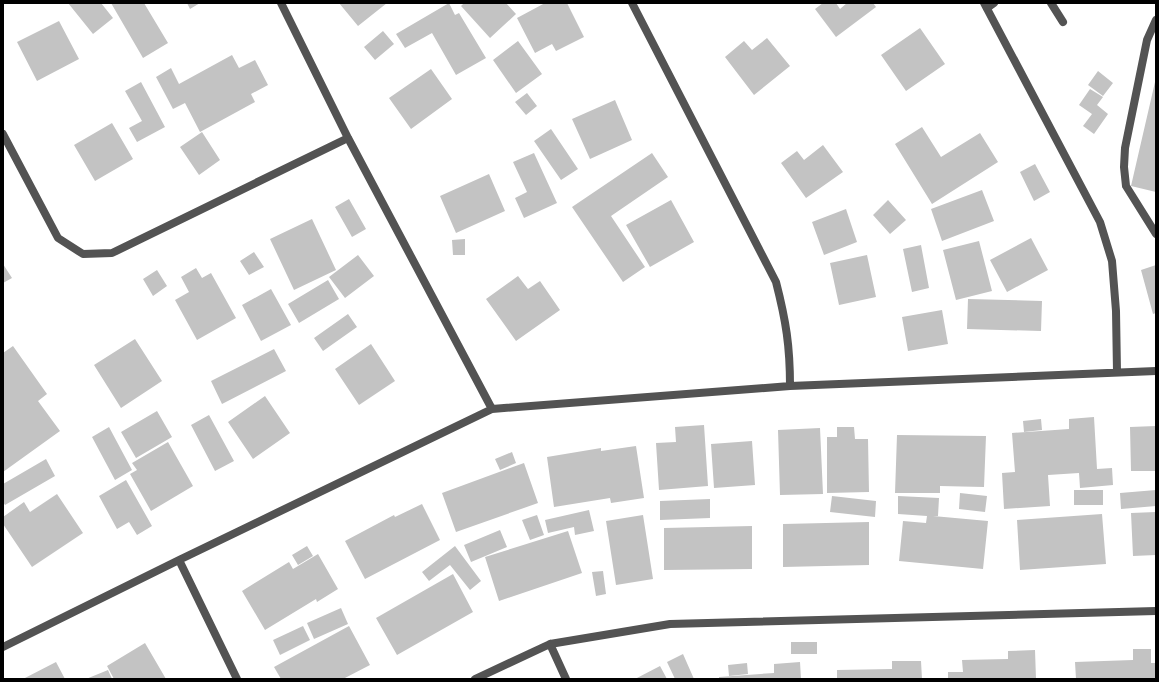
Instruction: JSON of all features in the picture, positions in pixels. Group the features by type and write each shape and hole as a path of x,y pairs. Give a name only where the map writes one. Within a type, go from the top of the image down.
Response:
{"street":[{"path":"281,3 348,138 492,409"},
{"path":"632,3 776,282 786,322 790,352 790,386"},
{"path":"1051,3 1063,22"},
{"path":"988,5 1100,222 1112,261 1116,311 1117,372"},
{"path":"1156,20 1147,40 1125,148 1124,167 1126,186 1156,234"},
{"path":"3,134 58,238 83,254 112,253 348,138"},
{"path":"3,647 179,560 492,409 790,386 1156,371"},
{"path":"179,560 237,679"},
{"path":"475,679 550,644 670,624 1156,611"},
{"path":"550,644 566,679"}],"building":[{"path":"68,3 101,3 113,18 93,34"},
{"path":"111,3 144,3 168,43 143,58"},
{"path":"187,3 200,3 190,9"},
{"path":"339,3 387,3 358,26"},
{"path":"449,3 455,15 459,13 486,58 456,75 432,33 405,48 396,34"},
{"path":"464,3 506,3 516,14 490,38 461,6"},
{"path":"545,3 567,3 584,37 556,51 552,44 535,53 517,18"},
{"path":"823,3 836,3 840,9 847,3 873,3 876,7 836,37 815,9"},
{"path":"59,21 79,59 37,81 17,42"},
{"path":"920,28 945,64 906,91 881,55"},
{"path":"383,31 394,44 375,60 364,47"},
{"path":"767,38 790,66 754,95 725,57 744,41 752,50"},
{"path":"518,41 542,74 516,93 493,60"},
{"path":"232,55 239,68 255,60 268,85 251,94 255,102 200,132 185,103 173,109 156,77 171,68 179,84"},
{"path":"431,69 452,99 411,129 389,98"},
{"path":"1098,71 1113,83 1103,96 1088,85"},
{"path":"141,82 165,127 137,142 129,128 142,121 125,91"},
{"path":"1156,82 1156,192 1131,186"},
{"path":"1090,89 1103,97 1097,105 1108,114 1094,134 1083,126 1092,114 1079,105"},
{"path":"527,93 537,106 526,115 515,102"},
{"path":"615,100 632,140 590,159 572,119"},
{"path":"112,123 133,159 95,181 74,145"},
{"path":"922,127 941,157 980,133 998,162 932,204 895,144"},
{"path":"551,129 578,169 561,180 534,141"},
{"path":"202,132 220,160 199,175 180,147"},
{"path":"823,145 843,172 806,198 781,163 797,151 804,160"},
{"path":"534,153 557,203 524,218 515,198 527,192 513,162"},
{"path":"652,153 668,177 611,216 645,267 623,282 572,207"},
{"path":"1035,164 1050,192 1034,201 1020,172"},
{"path":"489,174 505,211 456,233 440,196"},
{"path":"982,190 994,221 942,241 931,209"},
{"path":"349,199 366,229 352,237 335,207"},
{"path":"671,200 694,242 650,267 626,225"},
{"path":"888,200 906,220 890,234 873,215"},
{"path":"846,209 857,242 824,255 812,222"},
{"path":"312,219 336,270 294,290 270,239"},
{"path":"1031,238 1048,270 1007,292 990,260"},
{"path":"465,239 465,255 453,255 452,240"},
{"path":"979,241 992,291 956,300 943,250"},
{"path":"921,245 929,288 912,292 903,249"},
{"path":"254,252 264,267 249,275 240,261"},
{"path":"358,255 374,276 345,298 329,277"},
{"path":"867,255 876,297 839,305 830,263"},
{"path":"3,264 12,278 3,283"},
{"path":"1156,265 1156,313 1153,314 1141,270"},
{"path":"196,268 202,278 211,273 236,318 197,340 175,300 189,292 181,277"},
{"path":"157,270 167,286 153,296 143,279"},
{"path":"518,276 528,289 540,281 560,310 516,341 486,299"},
{"path":"328,280 339,299 299,323 288,304"},
{"path":"271,289 291,325 261,341 242,305"},
{"path":"968,299 1042,301 1041,331 967,329"},
{"path":"942,310 948,344 908,351 902,317"},
{"path":"348,314 357,327 323,351 314,338"},
{"path":"135,339 162,381 121,408 94,365"},
{"path":"371,344 395,381 359,405 335,369"},
{"path":"13,346 47,394 38,401 60,431 3,472 3,353"},
{"path":"274,349 286,371 222,404 211,381"},
{"path":"265,396 290,433 253,459 228,422"},
{"path":"157,411 172,437 136,458 121,432"},
{"path":"209,415 234,461 215,471 191,425"},
{"path":"1094,417 1097,469 1112,468 1113,485 1080,488 1079,473 1048,475 1050,506 1004,509 1002,473 1015,472 1012,433 1069,429 1069,419"},
{"path":"1041,419 1042,430 1024,432 1023,421"},
{"path":"704,425 708,486 659,490 656,443 676,442 675,427"},
{"path":"1156,426 1156,471 1131,471 1130,427"},
{"path":"109,427 132,470 115,480 92,437"},
{"path":"837,427 854,427 855,439 868,439 869,492 827,493 827,437 837,437"},
{"path":"820,428 823,494 780,495 778,430"},
{"path":"897,435 986,436 984,487 940,486 940,493 895,493"},
{"path":"752,441 755,485 714,488 711,444"},
{"path":"168,442 193,486 151,511 130,474 137,470 132,463"},
{"path":"636,446 644,498 611,503 610,498 554,507 547,457 601,448 601,451"},
{"path":"512,452 516,463 500,470 495,459"},
{"path":"46,459 55,476 5,505 3,502 3,484"},
{"path":"524,463 538,503 456,532 442,493"},
{"path":"126,480 152,526 137,535 129,522 117,529 99,496"},
{"path":"1074,490 1103,490 1103,505 1074,505"},
{"path":"1156,490 1156,506 1121,509 1120,493"},
{"path":"960,493 987,496 985,512 959,509"},
{"path":"57,494 83,533 32,567 3,524 3,517 24,502 30,512"},
{"path":"832,496 876,501 875,517 830,512"},
{"path":"898,496 939,498 938,516 933,516 988,521 983,569 899,561 903,521 926,523 927,516 898,514"},
{"path":"710,499 710,518 660,520 660,501"},
{"path":"422,504 440,540 365,579 345,541 394,515 395,517"},
{"path":"589,510 594,531 575,535 574,527 548,533 545,520"},
{"path":"1156,512 1156,555 1133,556 1131,513"},
{"path":"1102,514 1106,564 1020,570 1017,520"},
{"path":"537,515 544,535 530,540 522,520"},
{"path":"643,515 653,579 616,585 606,521"},
{"path":"869,522 869,565 783,567 783,524"},
{"path":"752,526 752,569 664,570 664,528"},
{"path":"500,530 507,547 471,562 464,545"},
{"path":"568,531 582,573 499,601 485,557"},
{"path":"307,546 313,556 298,565 292,555"},
{"path":"455,546 481,581 470,590 450,565 429,581 422,572"},
{"path":"318,554 338,589 317,602 316,599 265,630 242,591 289,562 293,569"},
{"path":"603,571 606,594 596,596 592,572"},
{"path":"453,574 473,612 397,655 376,618"},
{"path":"341,608 348,624 314,639 307,623"},
{"path":"303,626 310,640 280,655 273,640"},
{"path":"349,626 370,665 343,679 281,679 274,667"},
{"path":"791,642 817,642 817,654 791,654"},
{"path":"145,643 166,679 114,679 107,666"},
{"path":"1133,649 1151,649 1151,663 1156,663 1156,679 1076,679 1075,662 1133,660"},
{"path":"1035,650 1036,679 948,679 948,672 963,672 962,660 1008,659 1008,651"},
{"path":"683,654 694,679 675,679 667,662"},
{"path":"892,661 921,661 922,679 837,679 837,670 892,669"},
{"path":"56,662 65,679 23,679"},
{"path":"800,662 801,679 719,679 719,677 774,673 774,664"},
{"path":"747,663 748,674 729,676 728,665"},
{"path":"660,666 667,679 635,679"},
{"path":"108,670 112,679 86,679"}]}
